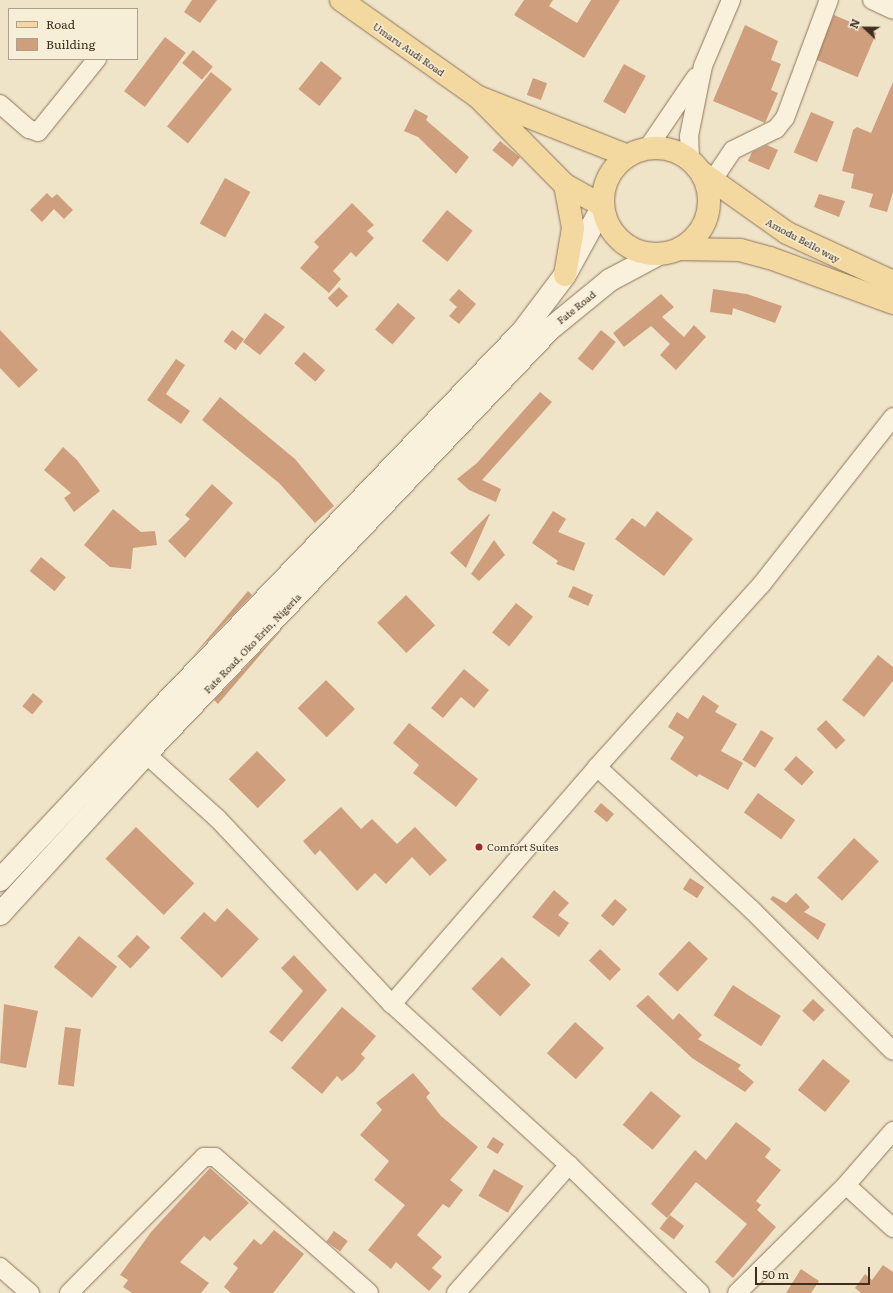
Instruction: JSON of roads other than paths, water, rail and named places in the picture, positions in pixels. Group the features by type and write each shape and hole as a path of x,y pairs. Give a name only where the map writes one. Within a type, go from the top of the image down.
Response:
{"main road":[{"name":"Umaru Audi Road","path":"341,0 478,97"},
{"path":"478,97 638,153"},
{"path":"478,97 565,185 603,206"},
{"path":"662,148 701,171 708,193 707,215 702,229 680,249 657,254 626,245 614,234 603,206 604,191 613,171 638,153 662,148"},
{"name":"Amodu Bello way","path":"701,171 787,233 893,282"},
{"path":"565,185 573,228 565,275"},
{"name":"Amodu Bello way","path":"680,249 733,250 770,258 893,303"}],"street":[{"path":"731,0 703,66 689,136 701,171 733,150 776,129 786,118 829,0"},
{"path":"872,0 893,10"},
{"path":"0,104 29,129 38,132 96,60"},
{"path":"638,153 703,66"},
{"path":"565,275 603,206"},
{"name":"Fate Road","path":"508,375 580,303 610,280 657,254"},
{"name":"Fate Road, Oko Erin, Nigeria","path":"0,880 157,712 505,349 565,275"},
{"name":"Fate Road, Oko Erin, Nigeria","path":"0,914 146,754 508,375"},
{"path":"392,1004 597,767 761,585 893,417"},
{"path":"146,754 218,819 392,1004 569,1165 700,1293"},
{"path":"597,767 752,910 893,1051"},
{"path":"737,1293 846,1185 893,1131"},
{"path":"69,1293 204,1157 215,1157 369,1293"},
{"path":"456,1293 569,1165"},
{"path":"846,1185 893,1228"},
{"path":"0,1267 30,1293"}],"place":[{"name":"Comfort Suites","path":"479,847"}]}
